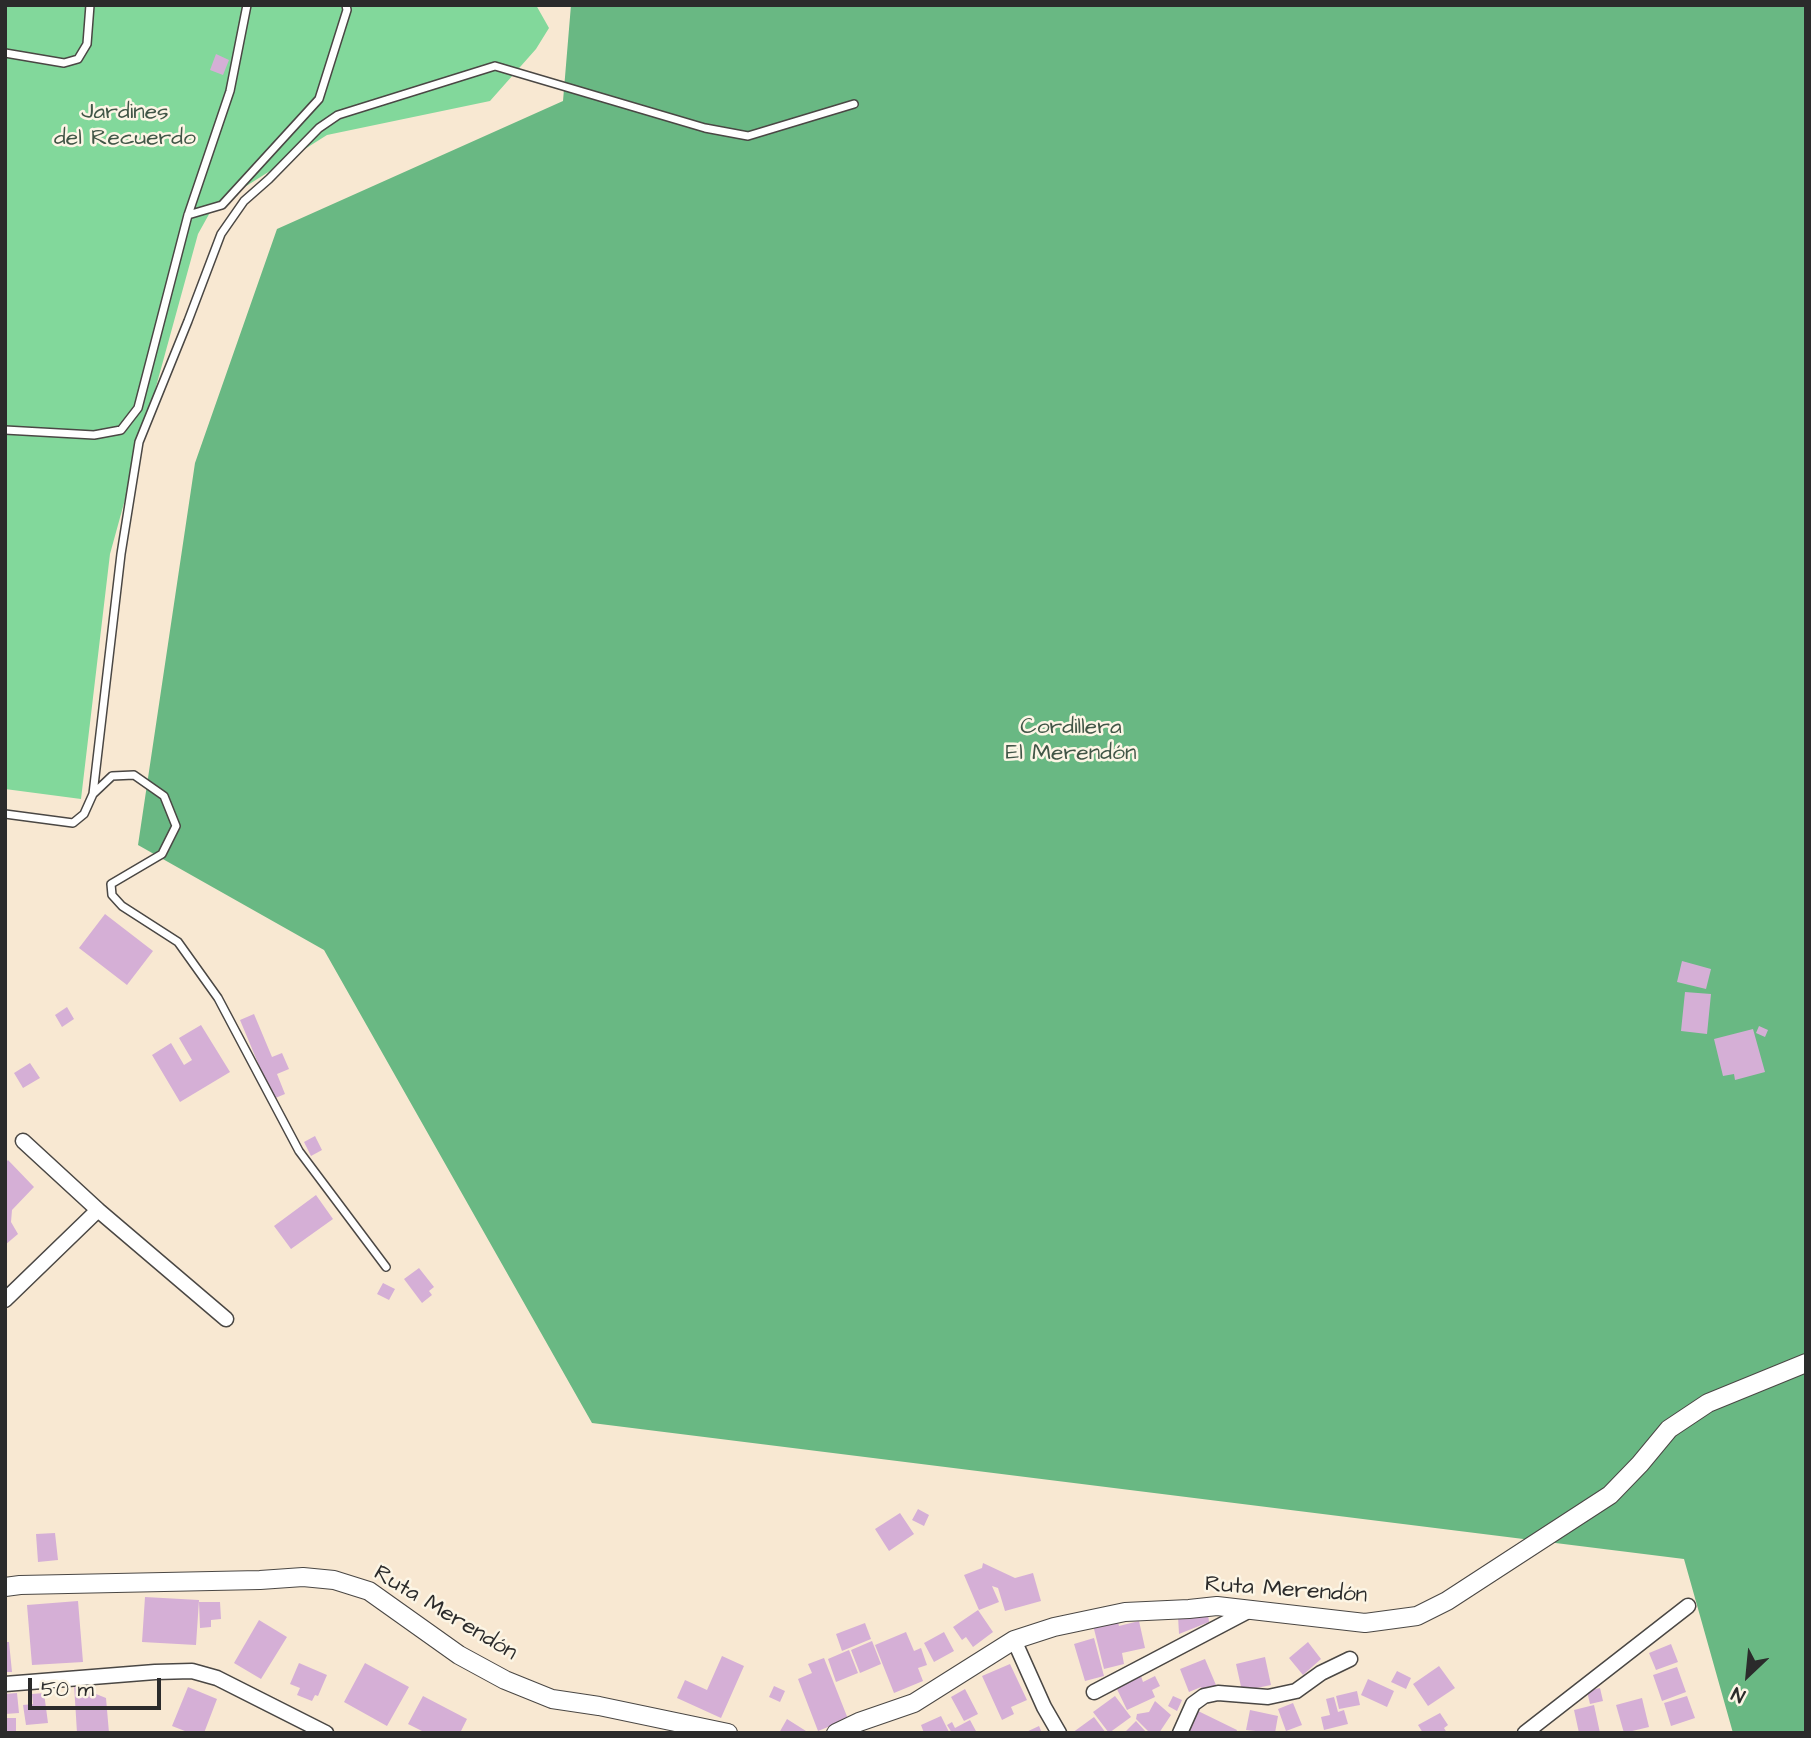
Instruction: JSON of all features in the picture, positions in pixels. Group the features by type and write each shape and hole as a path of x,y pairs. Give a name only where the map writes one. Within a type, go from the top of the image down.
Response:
{"street":[{"path":"23,1141 98,1210 226,1319"},
{"path":"5,1300 98,1210"},
{"name":"Ruta Merendón","path":"836,1733 914,1703 1014,1640 1055,1627 1125,1612 1217,1606 1365,1623 1417,1616 1447,1601 1610,1495 1669,1429 1708,1403 1806,1363"},
{"name":"Ruta Merendón","path":"5,1587 303,1577 334,1580 369,1591 459,1655 505,1680 552,1699 728,1733"},
{"path":"1525,1733 1688,1606"},
{"path":"1094,1692 1252,1609"},
{"path":"1014,1640 1044,1707 1059,1733"},
{"path":"1180,1733 1193,1704 1204,1696 1218,1693 1268,1697 1296,1692 1321,1673 1349,1659"},
{"path":"5,1684 192,1671 216,1678 326,1733"}],"lane":[{"path":"5,52 64,63 78,59 87,44 90,5"},
{"path":"5,429 94,435 121,430 138,408 188,215 230,91 247,5"},
{"path":"188,215 222,205 319,99 347,10 346,5"},
{"path":"5,814 73,823 84,814 93,793 121,554 139,442 221,234 244,201 319,128 338,115 495,66 705,128 748,136 854,104"},
{"path":"93,793 112,776 134,775 164,796 176,827 162,854 111,884 112,895 122,906 178,942 218,999 299,1151 386,1267"}],"green space":[{"name":"Jardines del Recuerdo","path":"5,5 536,5 549,28 536,49 490,101 327,135 213,207 198,234 110,554 81,799 5,789"},
{"name":"Cordillera El Merendón","path":"571,5 1806,5 1806,1733 1733,1733 1684,1559 592,1423 324,950 138,845 195,463 277,229 563,101"}],"building":[{"path":"216,54 229,60 223,75 210,70"},
{"path":"105,914 153,951 127,985 79,948"},
{"path":"1682,961 1711,969 1706,989 1677,982"},
{"path":"1685,992 1711,994 1707,1034 1681,1031"},
{"path":"67,1007 74,1019 62,1027 55,1015"},
{"path":"254,1014 272,1057 282,1053 289,1069 277,1074 285,1094 273,1099 240,1020"},
{"path":"201,1025 230,1072 180,1102 152,1055 171,1043 184,1065 192,1060 179,1038"},
{"path":"1759,1026 1768,1030 1765,1037 1756,1033"},
{"path":"1753,1029 1765,1072 1735,1080 1734,1074 1723,1076 1714,1039"},
{"path":"30,1063 40,1078 23,1088 14,1073"},
{"path":"315,1136 322,1150 311,1156 304,1142"},
{"path":"8,1160 34,1187 12,1210 11,1222 18,1234 5,1245 5,1163"},
{"path":"316,1195 333,1219 291,1249 274,1226"},
{"path":"419,1268 434,1287 429,1291 432,1295 422,1303 404,1279"},
{"path":"383,1283 395,1289 389,1300 377,1294"},
{"path":"918,1509 929,1515 924,1526 912,1520"},
{"path":"900,1513 914,1534 889,1551 875,1529"},
{"path":"55,1533 58,1560 38,1562 36,1534"},
{"path":"983,1563 1015,1578 1033,1573 1041,1601 1005,1611 998,1588 992,1586 999,1602 979,1610 964,1575 982,1568"},
{"path":"145,1597 199,1600 196,1645 142,1642"},
{"path":"78,1601 83,1662 32,1665 27,1605"},
{"path":"199,1602 220,1602 221,1619 211,1620 211,1627 200,1628"},
{"path":"978,1610 993,1632 973,1647 966,1637 962,1640 953,1627"},
{"path":"1208,1614 1209,1622 1179,1634 1178,1616"},
{"path":"1116,1615 1119,1626 1139,1621 1145,1648 1122,1653 1124,1664 1104,1669 1092,1621"},
{"path":"259,1620 287,1637 261,1679 234,1663"},
{"path":"865,1623 871,1639 842,1651 836,1634"},
{"path":"906,1632 914,1651 921,1648 927,1665 918,1668 923,1681 894,1693 875,1645"},
{"path":"944,1632 954,1651 934,1662 924,1643"},
{"path":"1094,1638 1104,1676 1085,1681 1074,1644"},
{"path":"872,1641 881,1664 860,1673 851,1650"},
{"path":"5,1642 9,1642 12,1672 5,1672"},
{"path":"1308,1642 1321,1659 1303,1675 1289,1658"},
{"path":"1671,1644 1678,1662 1656,1670 1649,1653"},
{"path":"849,1650 858,1673 836,1682 828,1659"},
{"path":"722,1656 744,1666 721,1718 677,1698 685,1680 707,1690"},
{"path":"1265,1657 1271,1685 1242,1691 1236,1664"},
{"path":"824,1658 848,1719 818,1731 798,1679 812,1673 808,1664"},
{"path":"1205,1659 1216,1685 1202,1691 1201,1687 1189,1692 1180,1669"},
{"path":"299,1663 327,1675 318,1696 315,1695 312,1701 297,1695 300,1688 290,1684"},
{"path":"365,1663 409,1687 387,1726 344,1702"},
{"path":"1010,1664 1027,1700 1011,1707 1014,1714 1002,1720 982,1676"},
{"path":"1439,1666 1455,1688 1428,1706 1413,1684"},
{"path":"1677,1667 1686,1692 1662,1701 1653,1675"},
{"path":"1397,1671 1411,1678 1406,1689 1391,1682"},
{"path":"1141,1676 1143,1682 1155,1676 1160,1686 1152,1690 1155,1697 1127,1710 1116,1687"},
{"path":"1368,1679 1394,1691 1387,1707 1361,1695"},
{"path":"88,1682 91,1692 106,1698 109,1733 77,1733 74,1684"},
{"path":"774,1686 785,1691 780,1702 769,1697"},
{"path":"188,1687 217,1699 204,1733 190,1733 172,1726"},
{"path":"1600,1688 1603,1701 1590,1704 1587,1691"},
{"path":"965,1689 978,1714 964,1721 951,1697"},
{"path":"1357,1691 1360,1705 1339,1709 1336,1696"},
{"path":"17,1693 19,1713 5,1714 5,1694"},
{"path":"44,1693 48,1723 26,1725 23,1705 33,1704 32,1694"},
{"path":"423,1696 467,1719 460,1733 426,1733 408,1724"},
{"path":"1115,1696 1131,1717 1109,1733 1093,1712"},
{"path":"1173,1696 1182,1700 1177,1711 1168,1706"},
{"path":"1687,1696 1695,1718 1671,1726 1664,1703"},
{"path":"1334,1697 1338,1712 1344,1710 1348,1724 1324,1730 1321,1717 1330,1715 1326,1699"},
{"path":"1642,1698 1649,1727 1624,1733 1616,1705"},
{"path":"1155,1701 1171,1715 1159,1733 1150,1733 1136,1719 1137,1714 1149,1712"},
{"path":"1293,1703 1302,1725 1286,1731 1278,1709"},
{"path":"1594,1705 1600,1733 1579,1733 1574,1710"},
{"path":"1194,1709 1237,1730 1236,1733 1182,1733"},
{"path":"1250,1710 1278,1716 1275,1733 1246,1730"},
{"path":"1440,1713 1448,1725 1444,1728 1447,1733 1423,1733 1418,1725"},
{"path":"941,1716 949,1732 924,1733 921,1725"},
{"path":"1094,1717 1106,1733 1072,1733"},
{"path":"5,1718 16,1718 16,1733 5,1733"},
{"path":"787,1719 806,1731 805,1733 779,1733"},
{"path":"970,1720 977,1733 952,1733 947,1725 952,1722 955,1728"},
{"path":"1136,1721 1147,1733 1124,1733"},
{"path":"1039,1726 1042,1733 1024,1733"}]}
